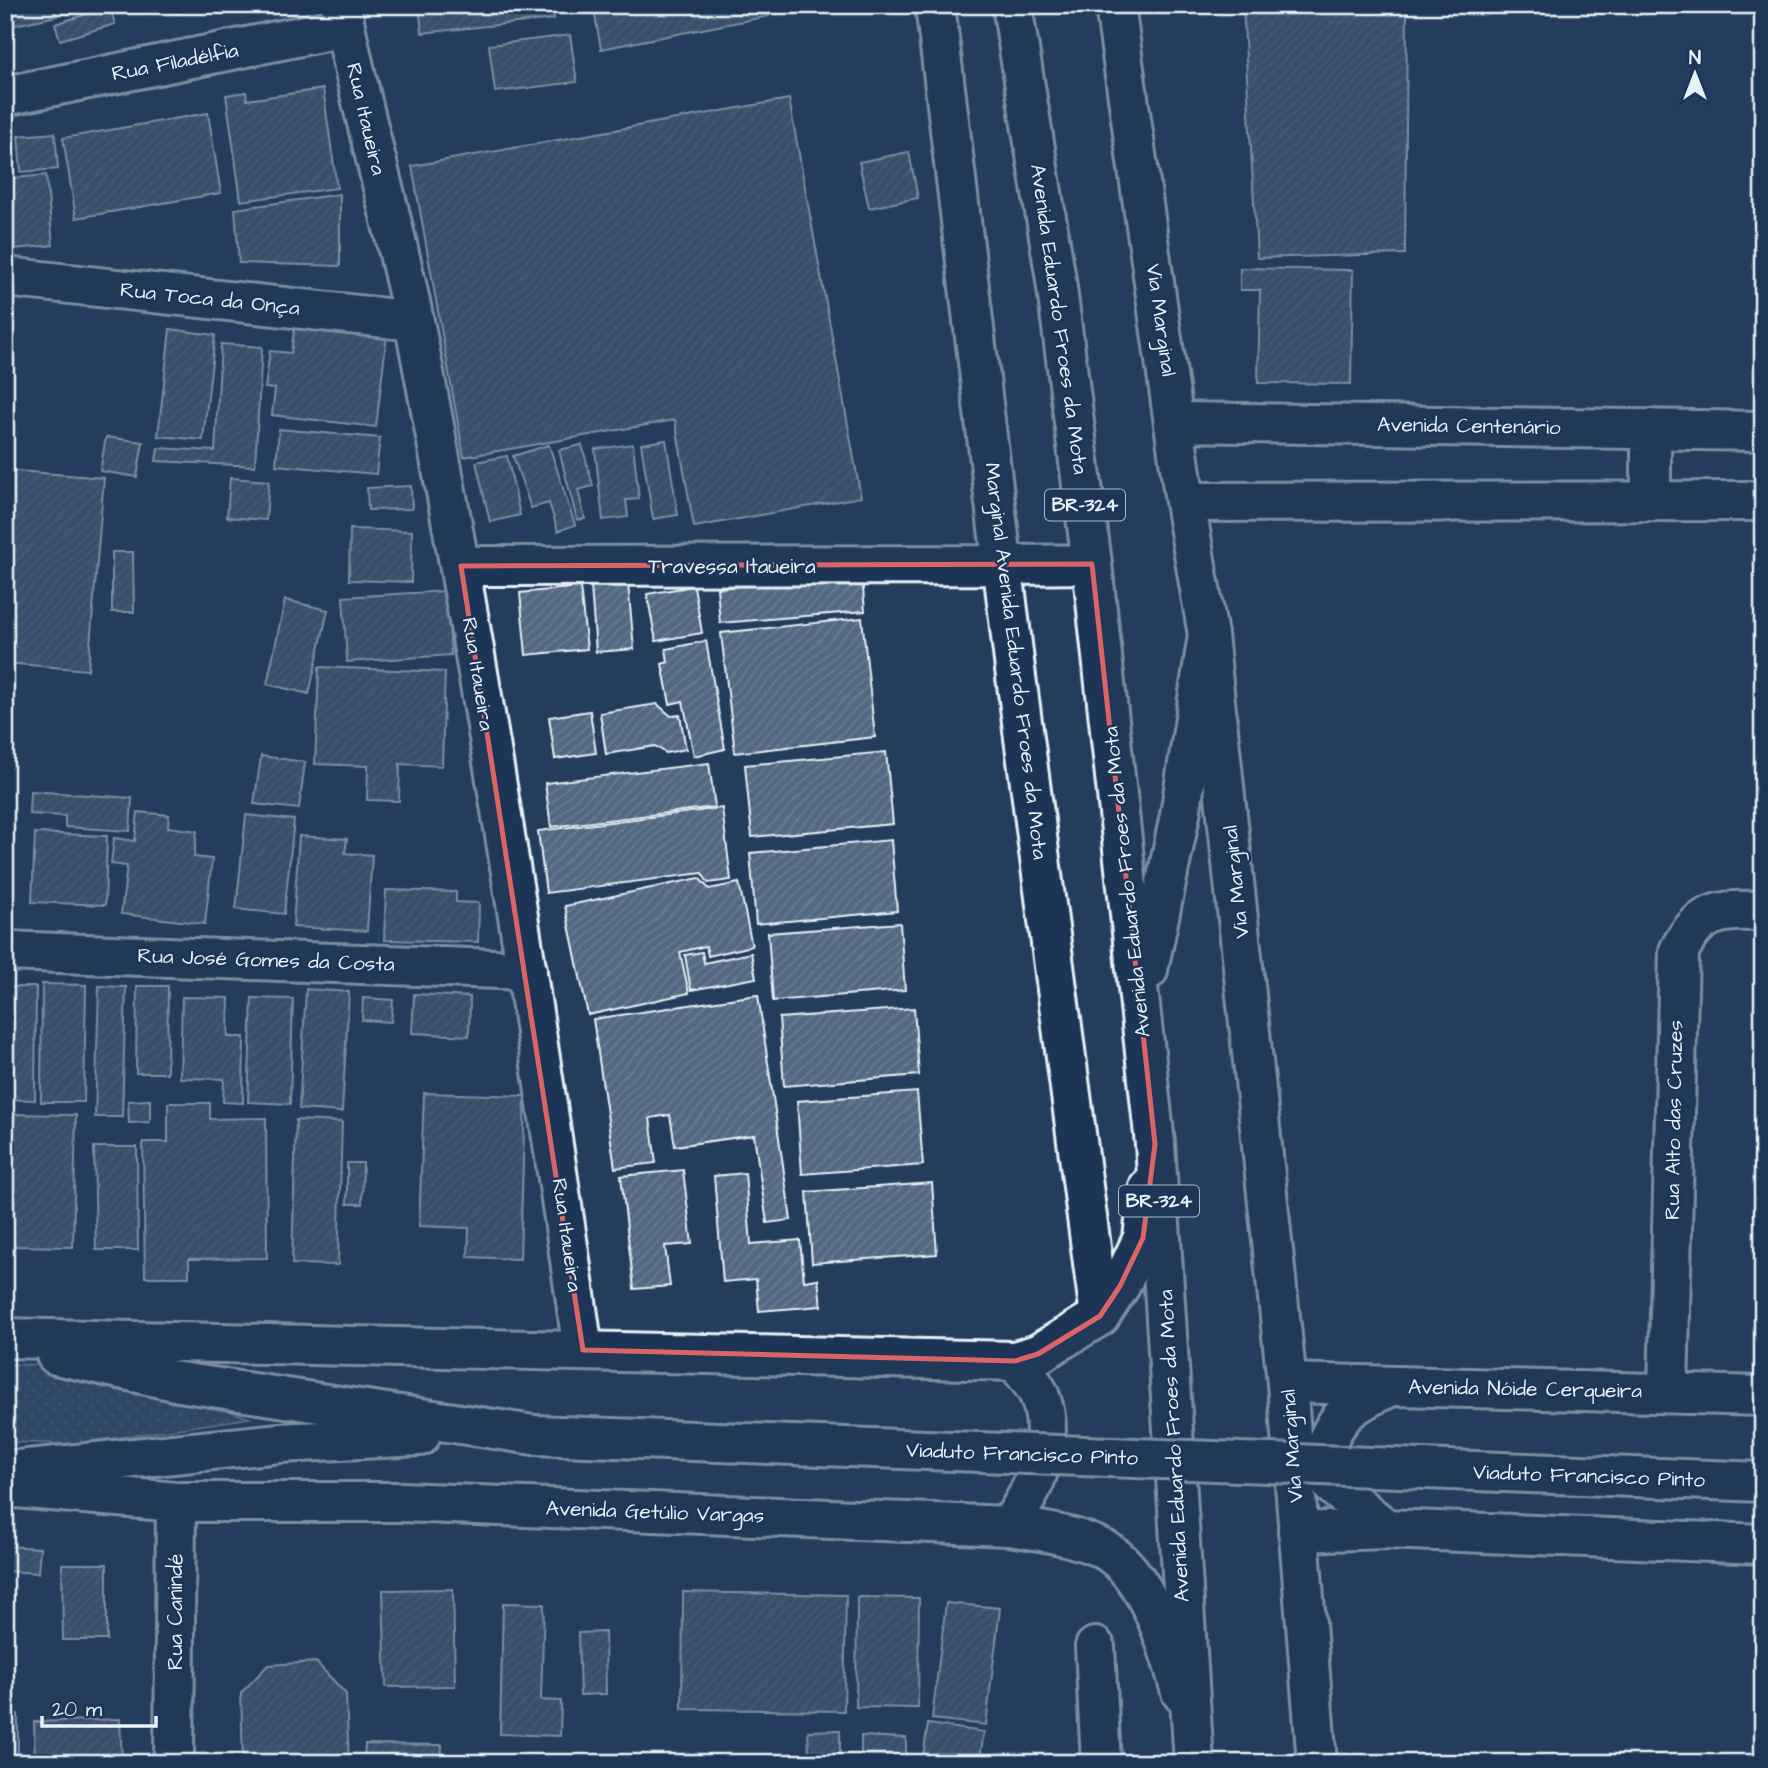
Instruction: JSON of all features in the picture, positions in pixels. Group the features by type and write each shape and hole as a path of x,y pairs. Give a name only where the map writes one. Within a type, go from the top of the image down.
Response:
{"main road":[{"name":"Marginal Avenida Eduardo Froes da Mota","path":"935,5 1003,565 1100,1316"},
{"name":"Avenida Eduardo Froes da Mota","path":"1012,5 1056,280 1092,564 1141,1006 1155,1144 1178,1486 1189,1724 1194,1763"},
{"name":"Via Marginal","path":"1115,5 1185,502 1208,635 1287,1383 1317,1763"},
{"name":"Rua Filadélfia","path":"5,96 343,16"},
{"name":"Rua Itaueira","path":"343,16 414,321 461,566 527,970 583,1350"},
{"name":"Rua Toca da Onça","path":"5,277 414,321"},
{"name":"Avenida Centenário","path":"1175,422 1763,431"},
{"path":"1651,429 1651,500"},
{"path":"1185,502 1763,501"},
{"name":"Travessa Itaueira","path":"461,566 1092,564"},
{"path":"1141,1006 1180,815 1208,635"},
{"name":"Rua Alto das Cruzes","path":"1668,1392 1679,951 1689,931 1707,915 1734,910 1763,911"},
{"name":"Rua José Gomes da Costa","path":"5,951 527,970"},
{"path":"5,1340 1016,1361 1038,1354 1100,1316 1120,1286 1143,1238 1155,1144"},
{"path":"5,1340 179,1382 534,1435"},
{"path":"1009,1526 1029,1498 1042,1460 1045,1419 1040,1396 1016,1361"},
{"name":"Avenida Nóide Cerqueira","path":"1287,1383 1763,1396"},
{"path":"1385,1529 1332,1485 1321,1459 1328,1436 1346,1410 1392,1386"},
{"path":"5,1471 280,1443 388,1436 534,1435"},
{"name":"Viaduto Francisco Pinto","path":"534,1435 1763,1482"},
{"name":"Avenida Getúlio Vargas","path":"5,1487 176,1502 401,1502 1009,1526 1066,1536 1104,1550 1130,1571 1168,1644 1189,1724"},
{"name":"Rua Canindé","path":"174,1763 176,1502"},
{"path":"1298,1532 1385,1529 1763,1544"},
{"path":"1095,1647 1101,1763"}],"highlighted area":[{"path":"1092,564 1155,1144 1143,1238 1120,1286 1100,1316 1038,1354 1015,1361 583,1350 461,566"}],"shaded area":[{"path":"5,1364 113,1367 249,1418 76,1444 5,1442"}],"building":[{"path":"5,5 54,5 57,16 5,27"},
{"path":"60,5 109,5 62,14"},
{"path":"173,5 208,5 176,14"},
{"path":"419,5 553,5 554,19 422,33"},
{"path":"593,5 767,5 769,16 601,49"},
{"path":"1243,5 1407,5 1405,254 1257,258"},
{"path":"110,7 115,24 60,40 55,24"},
{"path":"570,35 577,82 495,92 489,45"},
{"path":"323,89 337,188 241,201 226,95 246,92 247,100"},
{"path":"789,99 861,497 694,527 675,420 464,457 412,166"},
{"path":"208,113 221,193 76,218 63,138"},
{"path":"55,133 58,169 21,172 18,136"},
{"path":"909,152 918,198 869,208 859,162"},
{"path":"46,175 53,245 5,250 5,179"},
{"path":"340,194 340,266 239,263 235,209"},
{"path":"1240,268 1353,270 1351,384 1258,383 1260,290 1240,290"},
{"path":"295,323 387,334 376,427 272,415 275,389 265,388 270,351 291,353"},
{"path":"170,329 215,335 203,440 158,436"},
{"path":"221,344 262,347 255,466 156,461 158,448 215,451"},
{"path":"279,429 380,438 376,474 276,465"},
{"path":"106,437 143,442 137,477 100,471"},
{"path":"666,440 678,515 653,519 641,444"},
{"path":"633,444 639,499 626,500 628,517 603,520 595,449"},
{"path":"549,445 575,525 558,531 549,503 531,508 513,456"},
{"path":"582,445 593,486 578,490 585,519 577,520 559,450"},
{"path":"507,456 520,515 490,522 476,462"},
{"path":"5,470 104,478 88,670 5,663"},
{"path":"230,478 269,481 266,520 227,517"},
{"path":"411,486 412,509 368,510 367,488"},
{"path":"350,529 412,531 411,582 349,580"},
{"path":"112,552 133,552 134,612 112,612"},
{"path":"862,577 865,611 720,623 717,588"},
{"path":"628,583 634,649 596,652 591,586"},
{"path":"694,586 702,633 656,641 647,594"},
{"path":"580,587 587,649 526,655 520,593"},
{"path":"447,591 451,655 347,662 343,597"},
{"path":"285,600 328,610 309,694 267,684"},
{"path":"862,618 875,737 735,753 721,633"},
{"path":"706,641 725,749 694,756 683,701 670,704 662,664 668,662 666,649"},
{"path":"319,667 445,672 442,766 400,764 399,801 367,800 368,766 315,764"},
{"path":"657,704 671,716 680,715 686,749 666,753 655,746 606,754 600,713"},
{"path":"590,711 596,753 555,759 549,717"},
{"path":"886,752 893,824 752,837 745,765"},
{"path":"261,756 305,762 299,809 254,804"},
{"path":"709,763 715,807 551,827 545,783"},
{"path":"30,791 132,798 130,831 65,827 65,816 29,814"},
{"path":"722,808 731,880 708,883 702,873 546,893 538,831"},
{"path":"138,812 169,815 168,827 197,831 194,857 212,859 205,924 121,914 127,866 111,864 114,838 135,841"},
{"path":"246,815 294,820 284,914 236,909"},
{"path":"35,833 107,836 105,905 32,902"},
{"path":"299,836 347,839 345,853 372,855 367,931 293,927"},
{"path":"891,840 897,911 756,924 750,853"},
{"path":"699,878 709,889 739,883 752,946 708,956 706,946 680,952 689,993 588,1015 565,906"},
{"path":"386,890 456,892 456,902 479,903 478,942 384,940"},
{"path":"900,923 905,990 773,1001 768,933"},
{"path":"702,952 704,963 751,953 756,978 691,990 685,955"},
{"path":"42,984 86,985 84,1102 41,1102"},
{"path":"99,986 126,987 122,1117 95,1117"},
{"path":"137,986 168,986 167,1073 136,1073"},
{"path":"5,987 36,987 35,1100 5,1099"},
{"path":"306,989 349,992 342,1112 299,1109"},
{"path":"414,994 470,997 469,1036 412,1033"},
{"path":"758,995 791,1220 767,1223 754,1135 675,1146 670,1115 650,1118 656,1163 615,1168 593,1019"},
{"path":"182,997 229,998 228,1037 244,1037 243,1103 223,1102 224,1079 180,1078"},
{"path":"252,998 293,999 290,1104 248,1102"},
{"path":"363,998 393,1000 391,1022 362,1020"},
{"path":"914,1008 919,1075 784,1086 779,1018"},
{"path":"917,1092 923,1165 802,1174 797,1101"},
{"path":"424,1093 525,1096 520,1259 468,1257 469,1228 419,1226"},
{"path":"150,1100 150,1122 129,1123 128,1101"},
{"path":"168,1103 210,1103 210,1119 266,1118 267,1258 189,1259 189,1277 145,1277 143,1142 168,1142"},
{"path":"5,1114 76,1115 73,1247 5,1246"},
{"path":"296,1120 342,1122 338,1265 292,1264"},
{"path":"94,1147 137,1147 138,1250 96,1250"},
{"path":"347,1163 363,1163 362,1204 347,1204"},
{"path":"683,1170 692,1244 665,1246 670,1286 634,1289 621,1176"},
{"path":"745,1173 751,1244 800,1240 804,1281 818,1279 821,1306 759,1311 756,1279 723,1282 714,1176"},
{"path":"932,1183 937,1254 812,1263 807,1192"},
{"path":"5,1546 40,1548 38,1573 5,1571"},
{"path":"62,1564 107,1564 107,1640 63,1640"},
{"path":"453,1589 455,1686 386,1687 383,1590"},
{"path":"683,1592 846,1595 844,1711 682,1709"},
{"path":"857,1597 919,1598 918,1708 856,1707"},
{"path":"503,1603 544,1604 541,1700 561,1701 560,1736 500,1734"},
{"path":"946,1603 1000,1608 986,1725 932,1719"},
{"path":"605,1632 606,1694 580,1695 578,1633"},
{"path":"5,1641 11,1641 9,1698 5,1698"},
{"path":"316,1662 346,1694 349,1763 243,1763 241,1693 268,1665"},
{"path":"5,1714 18,1714 18,1754 5,1755"},
{"path":"120,1719 122,1763 35,1763 34,1722"},
{"path":"928,1724 984,1732 979,1763 922,1763"},
{"path":"840,1730 840,1754 809,1754 808,1731"},
{"path":"861,1736 906,1738 906,1756 861,1754"},
{"path":"365,1744 442,1745 441,1763 364,1763"},
{"path":"680,1756 720,1756 720,1763 679,1763"}]}
